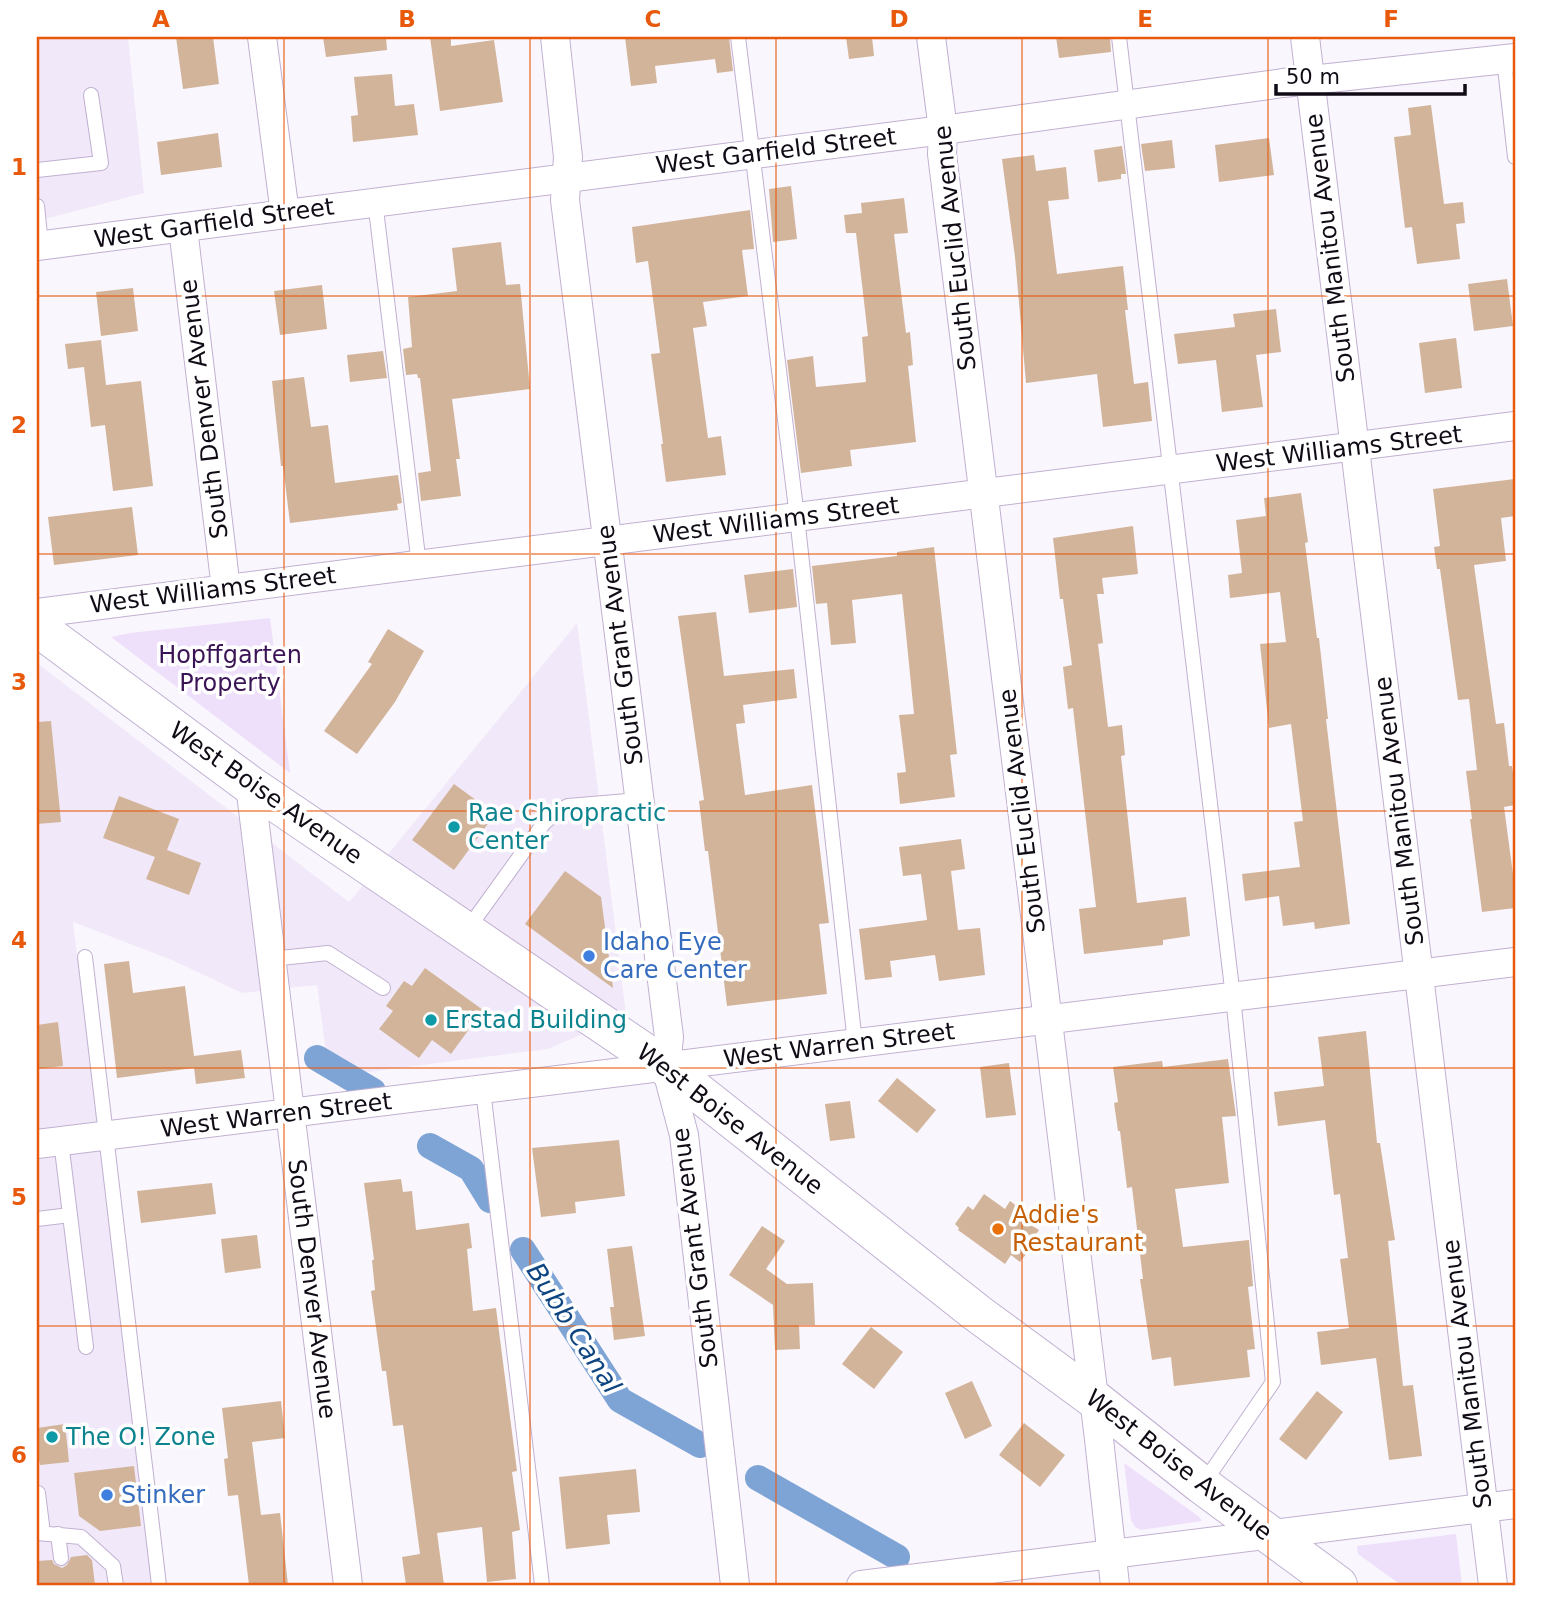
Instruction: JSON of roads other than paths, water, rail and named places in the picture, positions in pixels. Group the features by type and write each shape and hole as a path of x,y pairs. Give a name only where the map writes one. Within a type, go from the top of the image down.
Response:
{"street":[{"path":"262,37 285,214"},
{"name":"South Grant Avenue","path":"555,37 568,157 565,200 669,1037 666,1067 684,1135 735,1585"},
{"name":"South Euclid Avenue","path":"931,37 943,130 942,154 1115,1585"},
{"name":"South Manitou Avenue","path":"1304,37 1493,1585"},
{"name":"West Garfield Street","path":"39,246 374,201 754,155 1310,79 1509,58"},
{"name":"South Denver Avenue","path":"183,228 226,589"},
{"name":"West Williams Street","path":"37,613 1515,426"},
{"name":"West Boise Avenue","path":"37,627 250,785 666,1067 977,1313 1094,1399 1327,1582"},
{"name":"South Denver Avenue","path":"250,785 348,1585"},
{"name":"West Warren Street","path":"49,1143 1515,962"},
{"path":"861,1585 925,1581 1111,1554 1515,1504"}],"lane":[{"path":"738,37 797,517 855,1043"},
{"path":"1119,37 1233,997 1273,1382 1202,1485"},
{"path":"1509,58 1515,157"},
{"path":"37,170 101,163 91,95"},
{"path":"374,201 419,565"},
{"path":"37,206 39,246"},
{"path":"466,931 544,823 556,812 568,806 639,800"},
{"path":"271,959 328,953 383,988"},
{"path":"85,957 159,1585"},
{"path":"483,1090 542,1585"},
{"path":"49,1143 70,1215 86,1347"},
{"path":"37,1219 70,1215"},
{"path":"38,1493 40,1533 81,1536 113,1566 116,1585"},
{"path":"58,1534 61,1558"}],"waterway":[{"name":"Bubb Canal","path":"317,1058 373,1091"},
{"name":"Bubb Canal","path":"430,1146 471,1169 490,1200"},
{"name":"Bubb Canal","path":"523,1250 620,1400 700,1445"},
{"name":"Bubb Canal","path":"758,1478 897,1557"}],"place":[{"name":"Rae Chiropractic Center","path":"454,827"},
{"name":"Idaho Eye Care Center","path":"589,956"},
{"name":"Erstad Building","path":"431,1020"},
{"name":"Addie's Restaurant","path":"998,1229"},
{"name":"The O! Zone","path":"52,1437"},
{"name":"Stinker","path":"107,1495"}],"park label":[{"name":"Hopffgarten Property","path":"230,669"}]}
